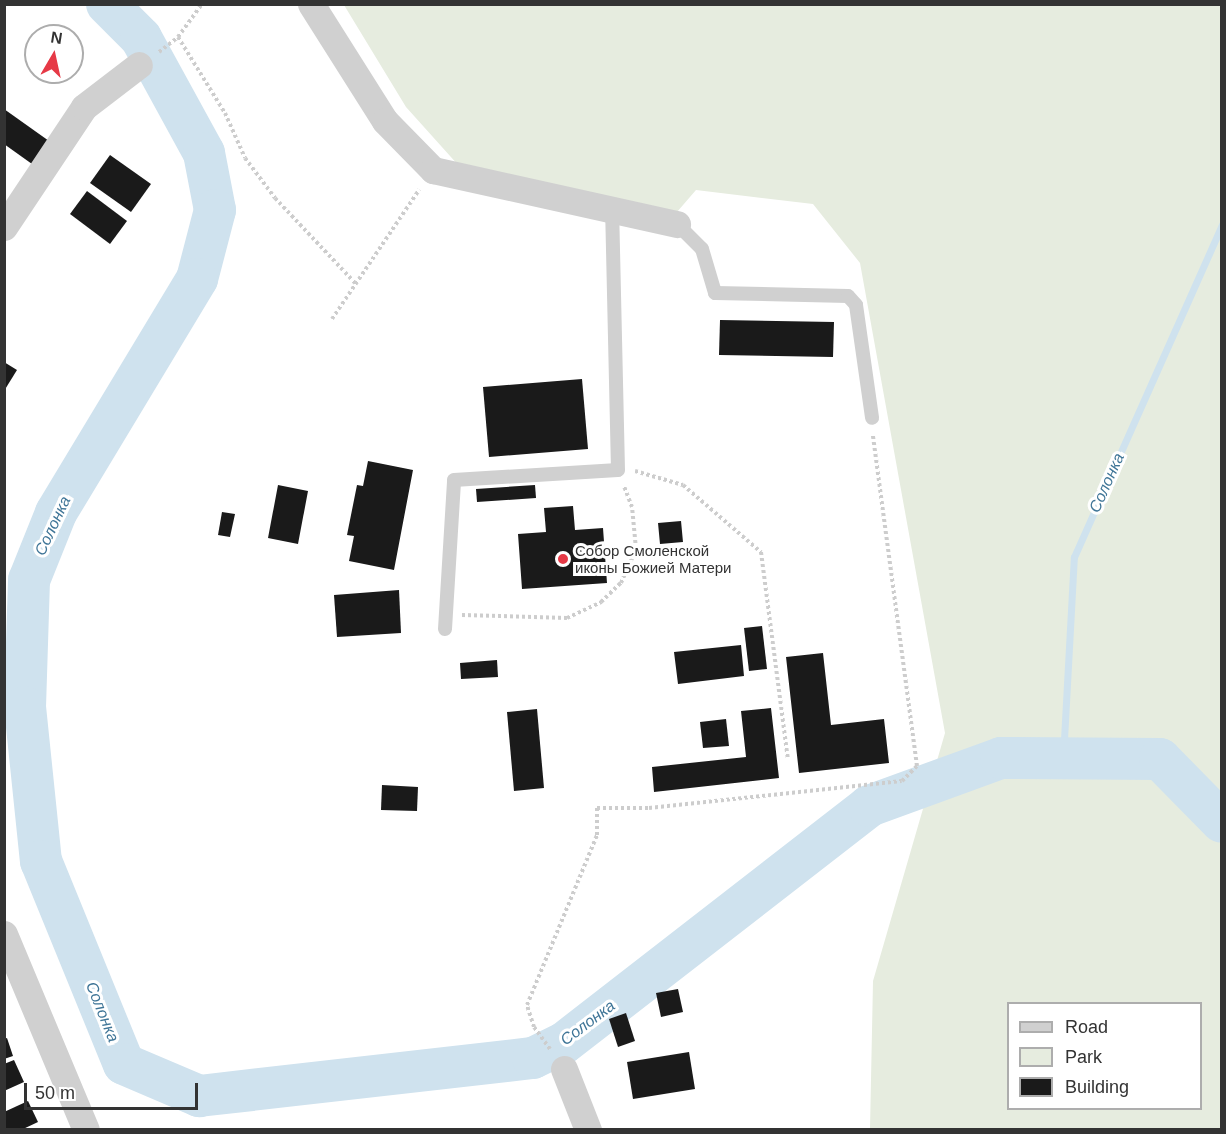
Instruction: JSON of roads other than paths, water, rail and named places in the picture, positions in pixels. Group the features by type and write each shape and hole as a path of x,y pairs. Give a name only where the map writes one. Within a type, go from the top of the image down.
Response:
{"street":[{"path":"311,4 385,121 432,170 677,224"},
{"path":"4,227 84,107 139,65"},
{"path":"4,934 86,1130"},
{"path":"564,1069 588,1130"}],"lane":[{"path":"446,622 454,480 618,470 612,209"},
{"path":"677,224 702,249 715,293 848,296 856,305 872,418"}],"waterway":[{"name":"Солонка","path":"107,4 141,38 204,153 215,210 197,279 56,513 29,580 25,707 41,861 124,1064 199,1096 533,1058 564,1043 869,806 1001,758 1160,759 1222,822"},
{"name":"Солонка","path":"1063,758 1074,557 1222,224"}],"place":[{"name":"Собор Смоленской иконы Божией Матери","path":"563,559"}]}
